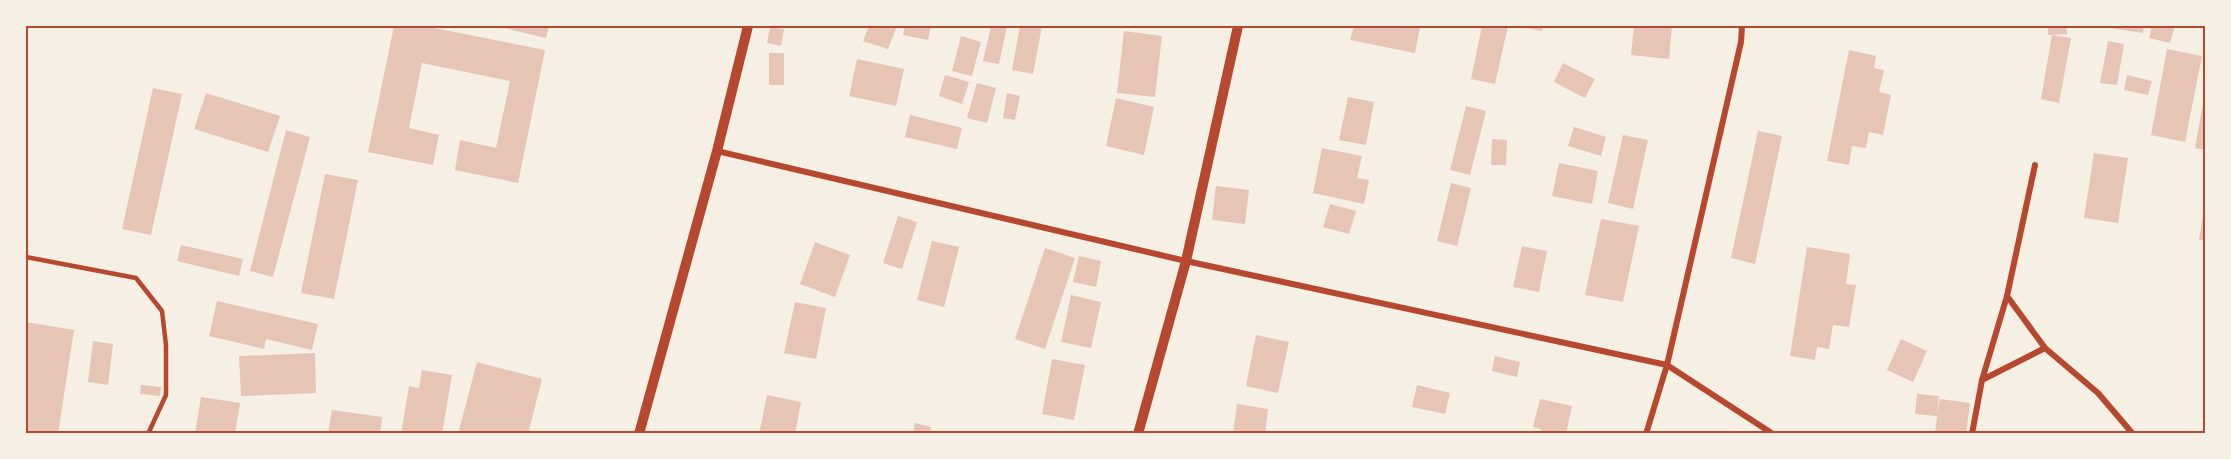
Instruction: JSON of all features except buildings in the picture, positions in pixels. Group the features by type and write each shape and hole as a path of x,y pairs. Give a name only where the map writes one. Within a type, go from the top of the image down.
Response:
{"street":[{"path":"639,434 717,151 748,26"},
{"path":"1138,434 1186,261 1238,26"},
{"path":"1647,434 1667,365 1741,42 1742,26"},
{"path":"717,151 1186,261 1667,365 1773,434"},
{"path":"1972,434 1982,380 2007,296 2036,165"},
{"path":"2007,296 2045,348 2098,393 2133,434"},
{"path":"1982,380 2045,348"}],"lane":[{"path":"26,257 136,278 162,311 166,345 166,395 148,434"}]}
